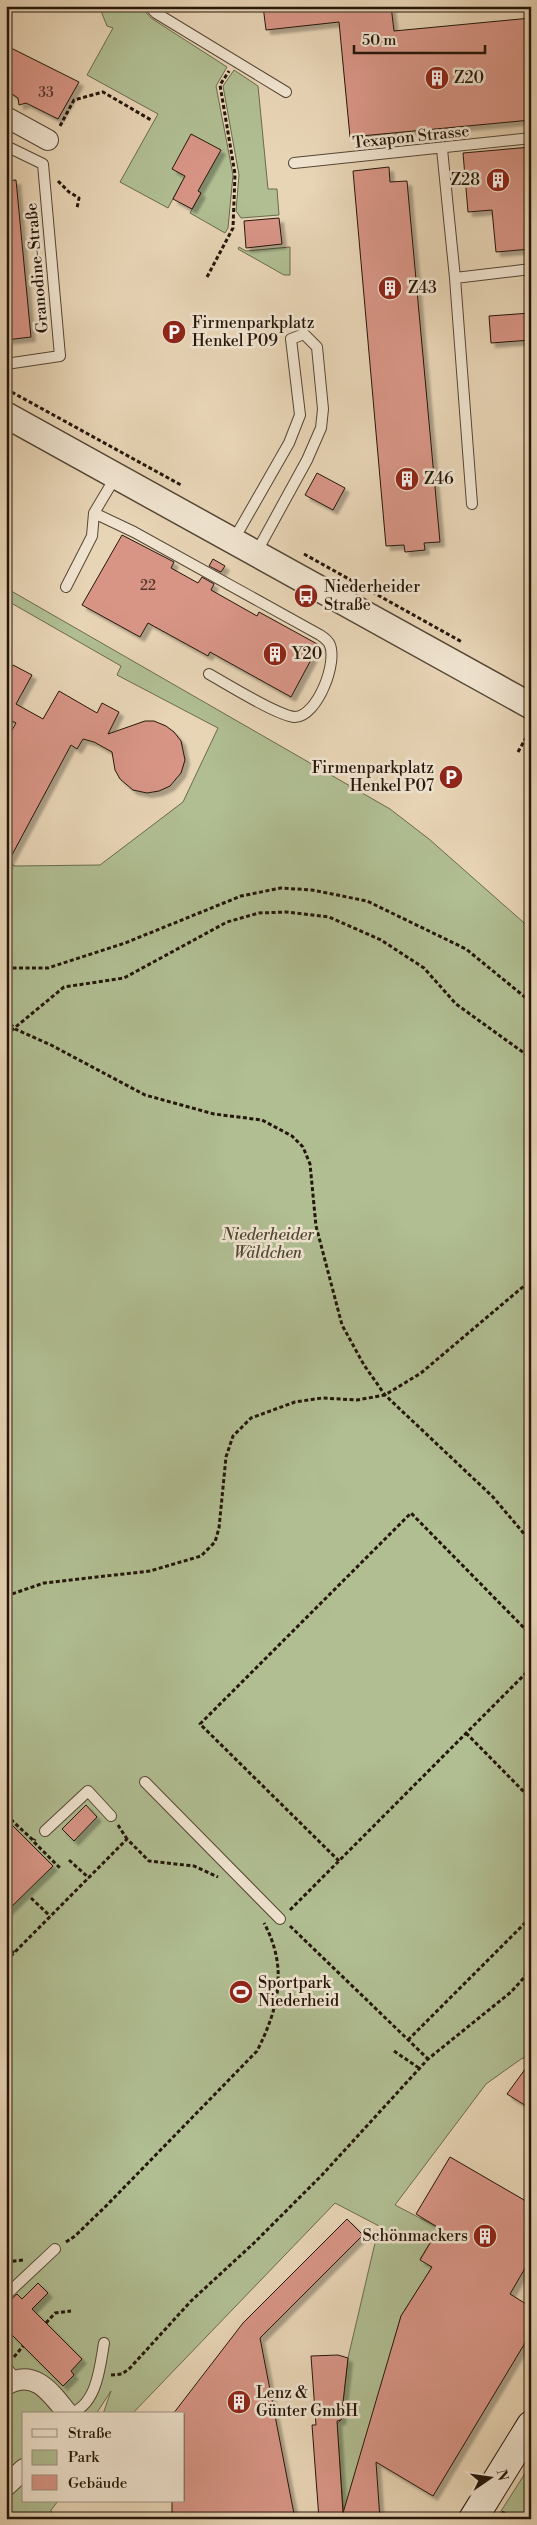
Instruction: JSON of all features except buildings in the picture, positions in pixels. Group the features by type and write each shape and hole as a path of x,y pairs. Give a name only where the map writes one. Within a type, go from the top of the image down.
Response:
{"main road":[{"path":"473,2519 531,2425"}],"street":[{"path":"6,117 52,137"},
{"path":"6,415 531,706"},
{"path":"10,2377 31,2380 44,2386 66,2412"},
{"path":"6,2486 22,2470"}],"lane":[{"path":"149,6 156,13 286,92"},
{"name":"Texapon Strasse","path":"294,163 442,149 531,138"},
{"name":"Granodine-Straße","path":"6,146 43,164 60,356 6,364"},
{"path":"442,149 455,278 472,504"},
{"path":"455,278 531,269"},
{"path":"233,542 289,444 300,415 292,339 304,334 317,347 323,409 321,428 307,460 256,553"},
{"path":"66,587 92,536 94,513 116,476"},
{"path":"94,513 134,532 320,635 329,643 332,658 329,676 310,710 301,716 294,717 270,707 209,674"},
{"path":"145,1782 281,1918"},
{"path":"45,1831 88,1791 111,1816"},
{"path":"6,2295 55,2249"},
{"path":"75,2412 89,2399 99,2373 104,2342"}],"path":[{"path":"207,277 233,228 236,174 220,85 235,62"},
{"path":"52,137 74,100 103,92 151,120"},
{"path":"67,191 79,198 77,208"},
{"path":"518,752 531,729"},
{"path":"6,968 48,968 126,943 241,896 281,888 312,890 367,901 466,949 531,1002"},
{"path":"6,1035 64,987 124,978 227,922 259,913 286,912 329,917 381,940 424,968 456,1004 531,1058"},
{"path":"6,1019 15,1029 51,1044 145,1095 214,1114 262,1120 292,1136 303,1148 310,1164 316,1226 342,1325 364,1365 385,1395 493,1497 531,1542"},
{"path":"6,1596 44,1583 150,1570 201,1556 215,1542 219,1528 226,1458 233,1436 252,1418 295,1402 322,1398 357,1400 385,1395 421,1373 531,1280"},
{"path":"339,1861 200,1724 411,1513 531,1636"},
{"path":"428,2059 281,1918 531,1668"},
{"path":"466,1733 531,1799"},
{"path":"6,1815 60,1868"},
{"path":"34,1841 45,1831"},
{"path":"6,1961 128,1838 149,1860 194,1866 223,1880"},
{"path":"69,1860 89,1878"},
{"path":"31,1898 50,1916"},
{"path":"408,2040 531,1917"},
{"path":"55,2249 76,2236 257,2051 270,2026 279,1986 278,1957 262,1920"},
{"path":"6,1947 14,1953"},
{"path":"99,2373 115,2375 130,2368 191,2301 254,2243 322,2175 428,2059 511,1992 531,1970"},
{"path":"394,2051 419,2068"},
{"path":"46,2323 56,2314 71,2311"}],"green space":[{"path":"99,6 140,6 151,18 227,67 216,86 233,175 228,228 225,233 190,213 201,193 182,182 168,208 120,182 158,114 87,75 113,28 107,26"},
{"path":"234,70 258,86 268,189 277,189 279,215 241,218 236,211 239,175 223,86"},
{"path":"239,247 246,251 290,247 290,275 284,275 238,249"},
{"name":"Niederheider Wäldchen","path":"6,588 390,809 429,839 531,929 531,2055 521,2059 486,2084 395,2205 439,2228 420,2259 432,2267 401,2316 344,2519 337,2424 341,2420 348,2358 379,2226 335,2203 134,2412 104,2412 111,2391 97,2412 22,2412 22,2502 57,2502 51,2510 52,2519 6,2519 6,862 15,866 100,865 183,802 218,728 117,675 121,666 6,600"},
{"path":"531,2464 531,2519 496,2519"}],"place":[{"name":"Z20","path":"437,78"},
{"name":"Z28","path":"498,180"},
{"name":"Z43","path":"390,288"},
{"name":"Firmenparkplatz Henkel P09","path":"174,332"},
{"name":"Z46","path":"407,479"},
{"name":"Niederheider Straße","path":"306,596"},
{"name":"Y20","path":"275,654"},
{"name":"Firmenparkplatz Henkel P07","path":"451,777"},
{"name":"Sportpark Niederheid","path":"241,1992"},
{"name":"Schönmackers","path":"485,2236"},
{"name":"Lenz & Günter GmbH","path":"239,2402"}]}
